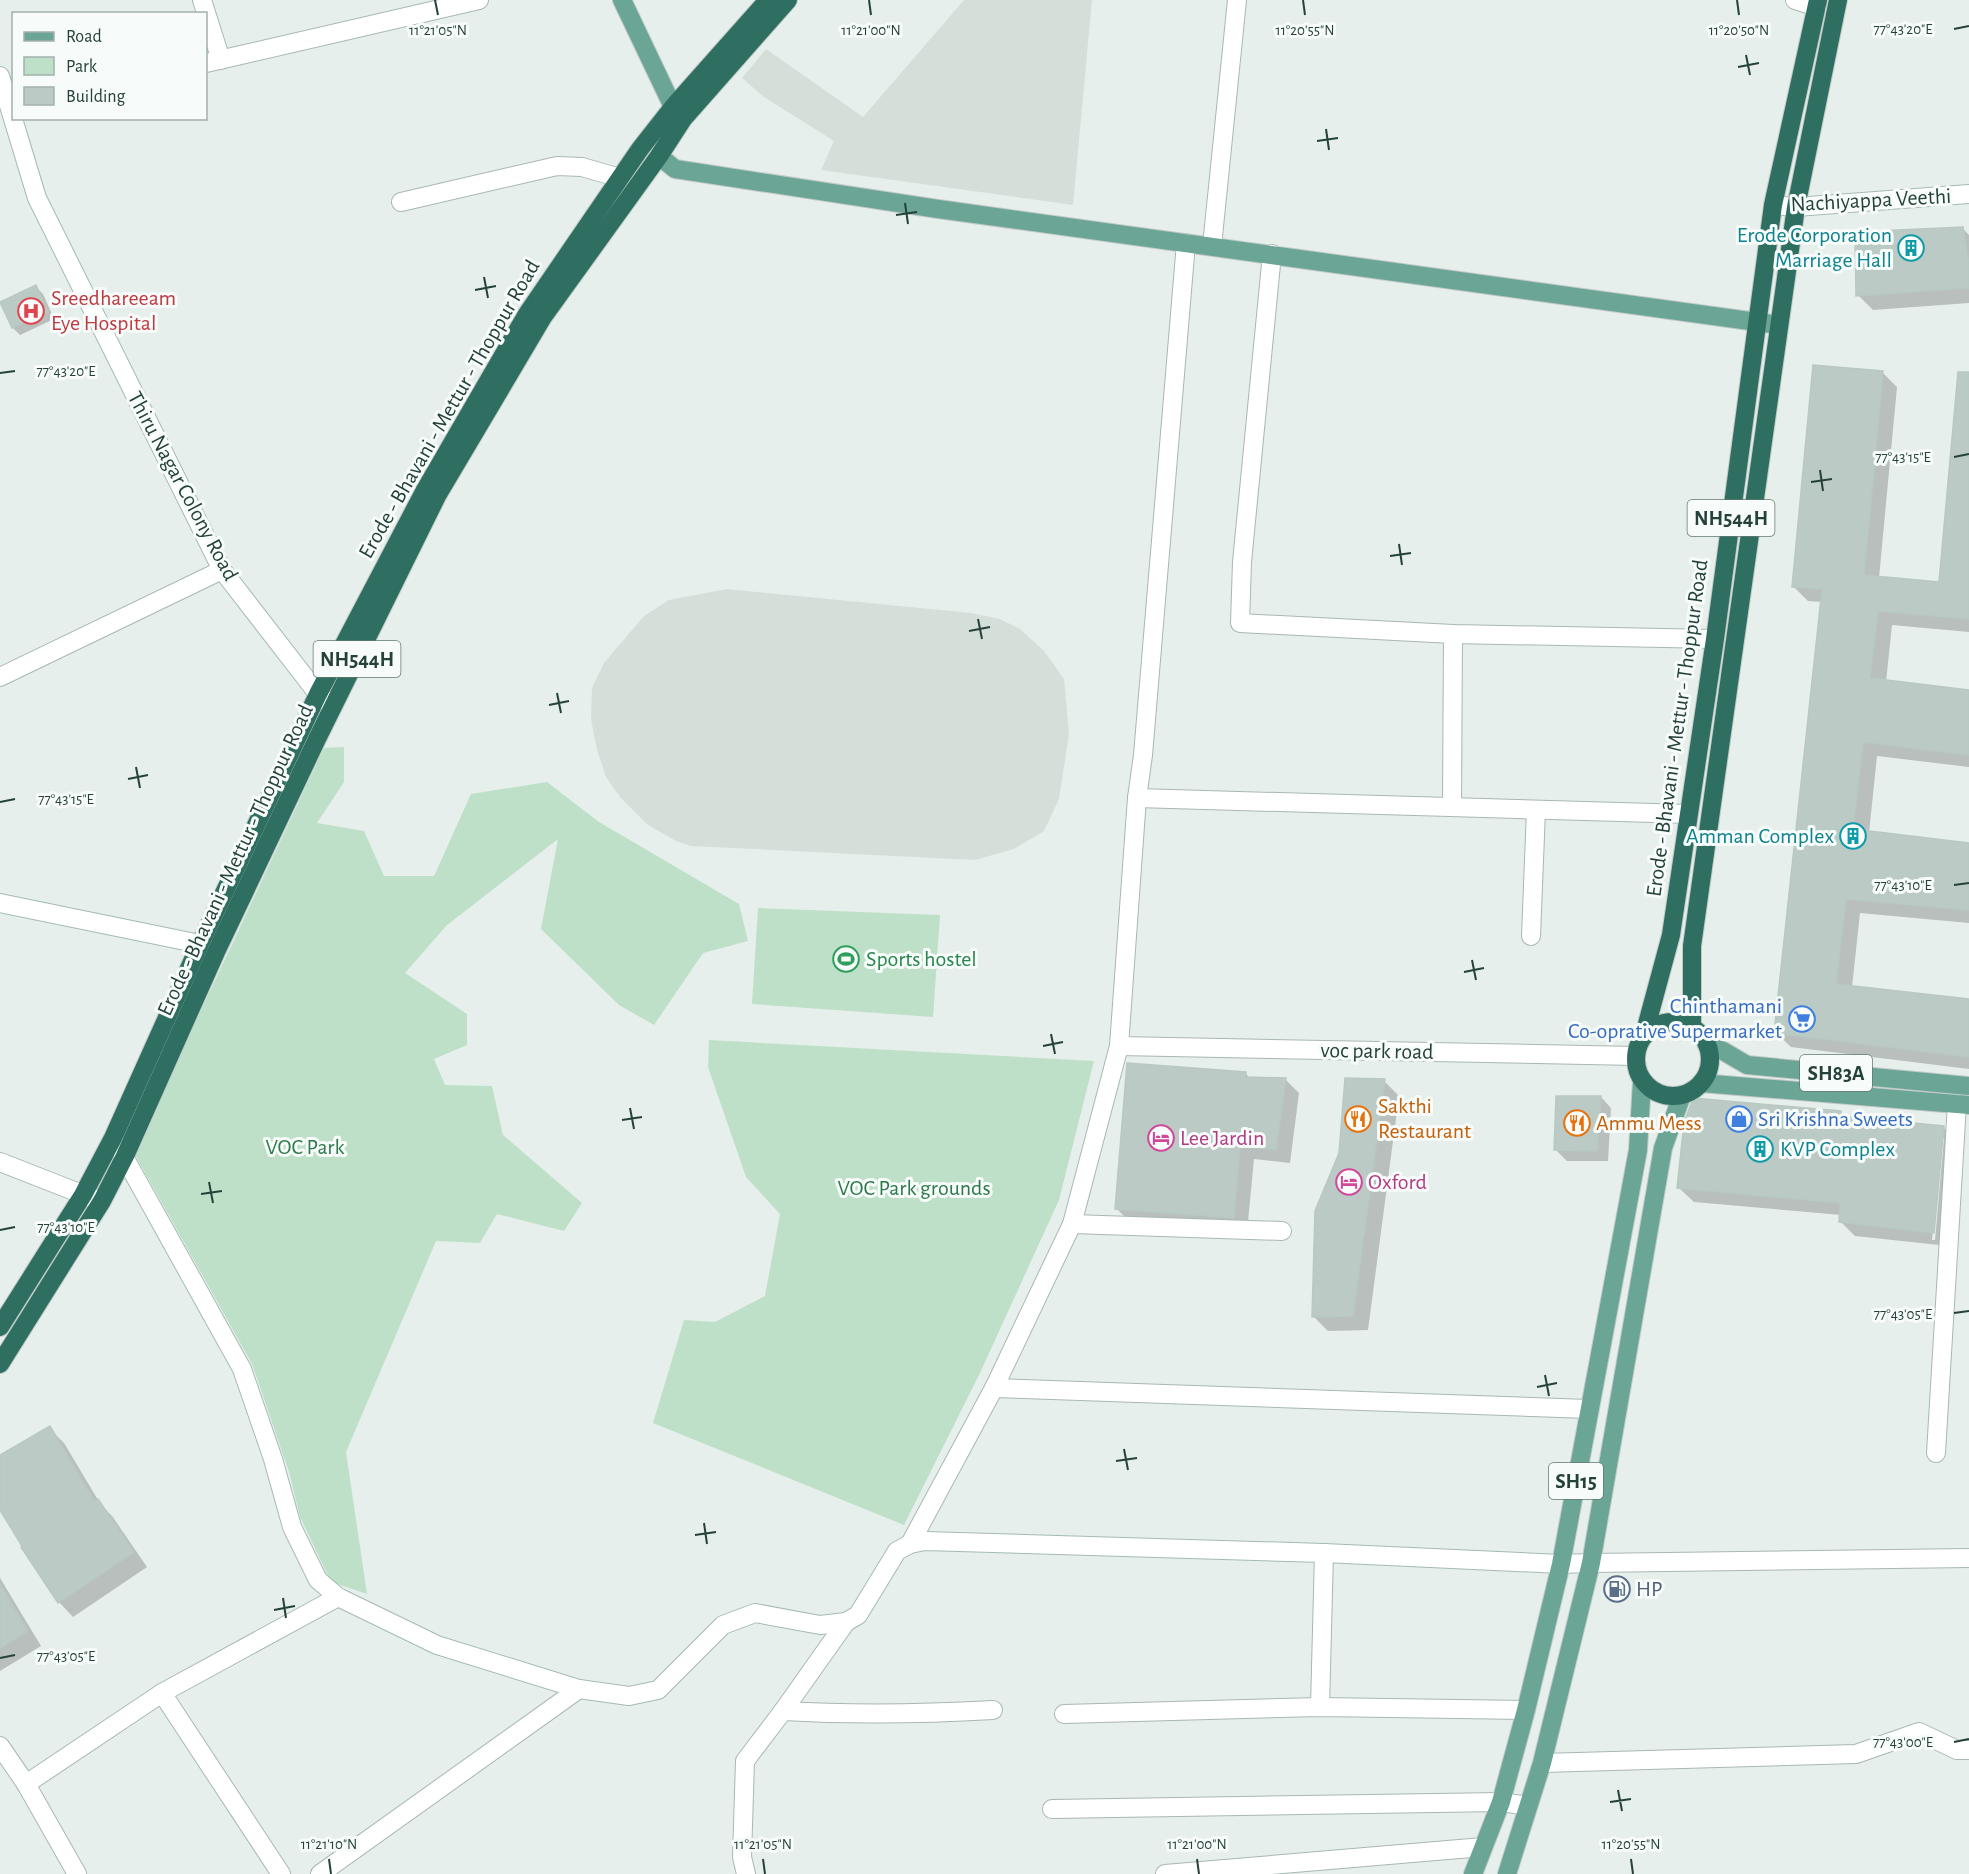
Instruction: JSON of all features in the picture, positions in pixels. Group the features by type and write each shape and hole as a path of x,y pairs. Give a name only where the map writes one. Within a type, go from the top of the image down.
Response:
{"highway":[{"name":"Erode - Bhavani - Mettur - Thoppur Road","path":"0,1327 84,1195 208,948 333,709 437,496 543,318 659,156 678,113 768,0"},
{"name":"Erode - Bhavani - Mettur - Thoppur Road","path":"0,1364 102,1202 125,1156 208,948 318,694 425,490 527,314 620,178 678,113 788,0"},
{"name":"Erode - Bhavani - Mettur - Thoppur Road","path":"1692,1027 1692,945 1779,325 1796,207 1838,0"},
{"name":"Erode - Bhavani - Mettur - Thoppur Road","path":"1635,1056 1644,1035 1671,935 1715,639 1773,205 1818,3"},
{"path":"1635,1056 1642,1081 1648,1087 1664,1095 1682,1095 1692,1091 1701,1083 1709,1066 1710,1053 1705,1040 1692,1027 1683,1023 1661,1023 1644,1035"}],"main road":[{"path":"622,0 678,113"},
{"path":"659,156 675,169 903,204 1779,325"},
{"name":"SH83A","path":"1707,1045 1747,1065 1969,1086"},
{"name":"SH15","path":"1473,1874 1501,1802 1561,1564 1638,1150 1642,1081"},
{"name":"SH83A","path":"1701,1083 1963,1104"},
{"name":"SH15","path":"1507,1874 1542,1763 1591,1563 1663,1148 1682,1095"}],"street":[{"path":"207,28 213,62 479,0"},
{"path":"1212,246 1237,0"},
{"path":"1795,0 1818,3"},
{"name":"Thiru Nagar Colony Road","path":"0,76 7,107 38,198 222,570 318,694 333,709"},
{"path":"401,202 557,166 582,167 620,178"},
{"name":"Nachiyappa Veethi","path":"1773,205 1796,207 1969,194"},
{"path":"910,1544 994,1388 1072,1224 1119,1046 1137,798 1143,755 1186,243"},
{"path":"1272,254 1242,562 1240,623 1453,634 1715,639"},
{"path":"0,677 222,570"},
{"path":"1452,807 1453,634"},
{"path":"1137,798 1689,814"},
{"path":"1531,936 1536,810"},
{"path":"0,903 208,948"},
{"name":"voc park road","path":"1119,1046 1635,1056"},
{"path":"1935,1453 1963,1104"},
{"path":"112,1138 125,1156 242,1369 273,1459 292,1527 318,1580 338,1597 437,1645 579,1689 629,1696 658,1690 723,1625 755,1614 820,1625 846,1622 858,1615 897,1551 910,1544 925,1541 1324,1553 1561,1564 1969,1558"},
{"path":"0,1162 102,1202"},
{"path":"1072,1224 1282,1231"},
{"path":"994,1388 1589,1409"},
{"path":"1320,1707 1324,1553"},
{"path":"26,1784 162,1693 338,1597"},
{"path":"746,1874 742,1857 745,1761 846,1622"},
{"path":"320,1874 579,1689"},
{"path":"162,1693 281,1874"},
{"path":"1064,1714 1320,1707 1526,1710"},
{"path":"783,1711 839,1714 926,1714 993,1710"},
{"path":"1542,1763 1856,1754 1919,1732 1957,1750 1969,1750"},
{"path":"0,1746 26,1784 77,1874"},
{"path":"1052,1809 1501,1802 1528,1806"},
{"path":"1165,1874 1483,1847"}],"shaded area":[{"path":"964,0 1092,0 1073,205 821,170 834,141 764,97 742,78 766,49 863,117"},
{"path":"727,589 971,613 1000,619 1020,629 1044,651 1064,679 1069,734 1059,799 1044,831 1014,849 975,860 691,846 676,841 648,825 620,797 606,777 597,750 591,719 592,688 604,663 644,616 669,600"}],"green space":[{"name":"VOC Park","path":"344,747 344,782 317,823 364,831 384,876 434,876 471,794 547,782 599,822 739,904 748,941 703,953 654,1025 619,1005 541,929 558,839 447,925 405,973 467,1014 467,1045 434,1059 445,1085 492,1086 503,1135 582,1203 564,1231 497,1214 480,1243 436,1241 346,1452 367,1594 331,1582 300,1517 289,1472 252,1364 134,1153 324,748"},
{"name":"Sports hostel","path":"758,908 940,915 933,1017 752,1004"},
{"name":"VOC Park grounds","path":"709,1040 1094,1061 1059,1200 980,1373 904,1525 653,1423 684,1320 715,1322 765,1296 780,1214 746,1177 708,1067"}],"building":[{"name":"Erode Corporation Marriage Hall","path":"1963,227 1969,264 1969,288 1856,296 1855,232"},
{"path":"36,285 48,312 12,328 0,302"},
{"name":"Amman Complex","path":"1813,365 1883,371 1864,575 1939,582 1958,372 1969,372 1969,619 1878,611 1870,678 1969,690 1969,755 1863,742 1853,829 1969,843 1969,910 1846,899 1836,984 1969,999 1969,1057 1774,1033 1822,589 1792,587"},
{"path":"1127,1063 1246,1072 1246,1077 1286,1078 1276,1150 1240,1146 1234,1218 1115,1209"},
{"name":"Oxford","path":"1345,1078 1385,1079 1353,1316 1312,1317 1315,1211 1339,1153"},
{"name":"Ammu Mess","path":"1556,1096 1601,1096 1597,1151 1554,1150"},
{"path":"1693,1098 1841,1111 1841,1116 1944,1126 1934,1233 1839,1222 1840,1203 1677,1188 1684,1123"},
{"path":"50,1426 94,1501 98,1499 134,1552 58,1603 0,1510 0,1455"},
{"path":"0,1585 28,1631 0,1648"}],"place":[{"name":"Erode Corporation Marriage Hall","path":"1911,248"},
{"name":"Sreedhareeam Eye Hospital","path":"31,311"},
{"name":"Amman Complex","path":"1853,836"},
{"name":"Sports hostel","path":"846,959"},
{"name":"Chinthamani Co-oprative Supermarket","path":"1802,1019"},
{"name":"Sakthi Restaurant","path":"1358,1119"},
{"name":"Sri Krishna Sweets","path":"1739,1119"},
{"name":"Ammu Mess","path":"1577,1123"},
{"name":"Lee Jardin","path":"1161,1138"},
{"name":"KVP Complex","path":"1760,1149"},
{"name":"Oxford","path":"1349,1182"},
{"name":"HP","path":"1617,1589"}]}
